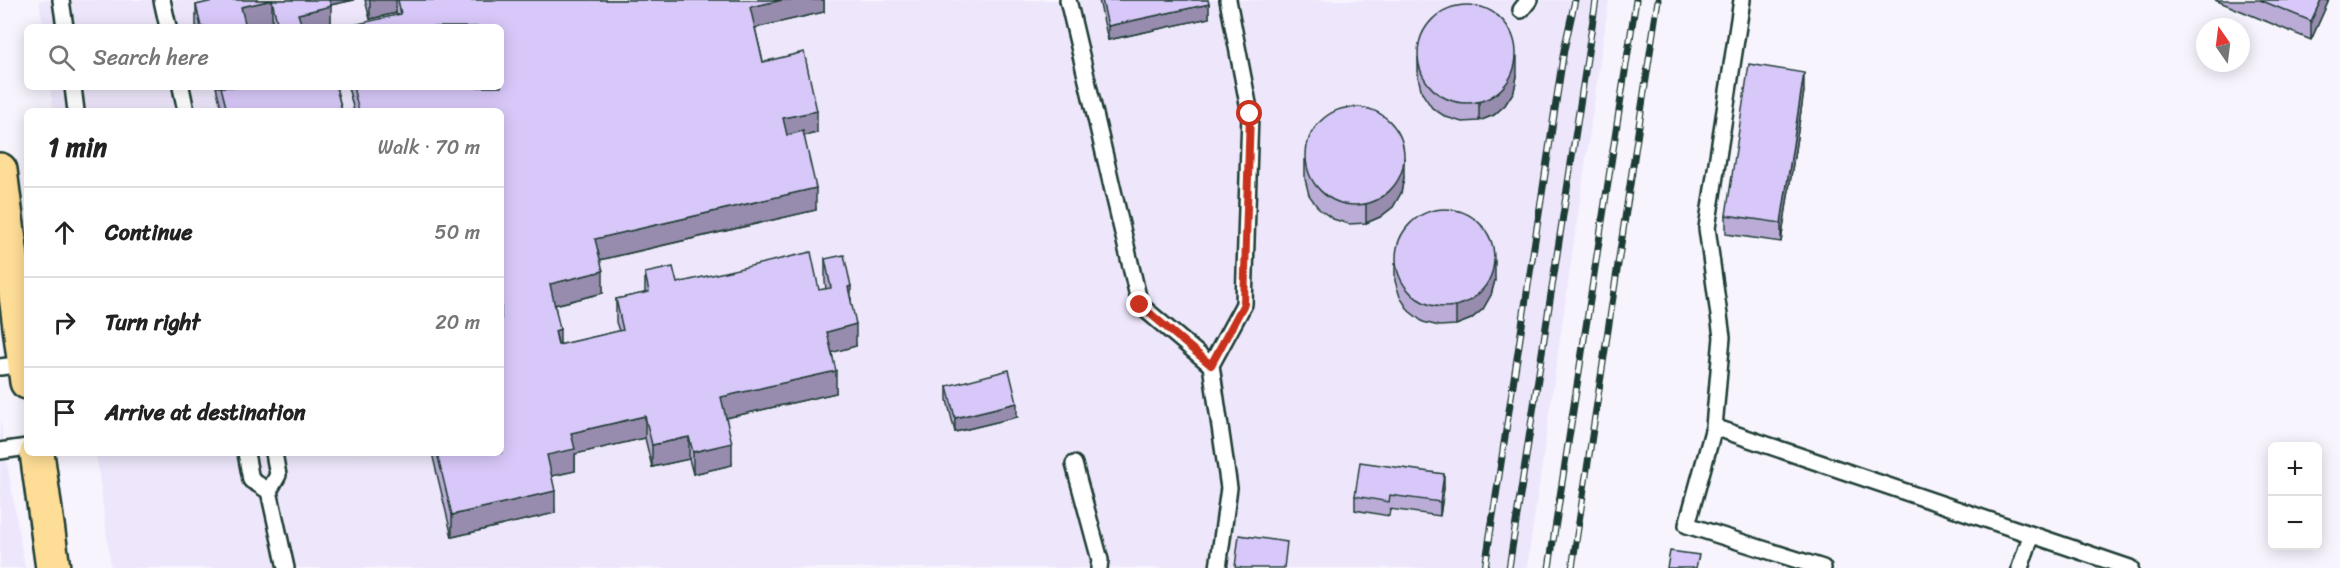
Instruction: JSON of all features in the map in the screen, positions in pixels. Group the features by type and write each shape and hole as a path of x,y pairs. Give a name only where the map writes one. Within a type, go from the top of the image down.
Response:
{"highway":[{"path":"0,178 17,371"},
{"path":"37,456 53,568"}],"lane":[{"path":"61,0 65,24"},
{"path":"162,0 167,24"},
{"path":"1068,0 1140,305 1211,365"},
{"path":"1218,568 1228,488 1211,365 1244,304 1250,114 1228,0"},
{"path":"1742,0 1707,228 1722,337 1714,428 1687,525 1823,568"},
{"path":"73,90 76,108"},
{"path":"182,90 185,108"},
{"path":"1714,428 2130,568"},
{"path":"0,451 24,447"},
{"path":"247,456 251,480 269,491"},
{"path":"275,456 278,475 269,491 286,568"},
{"path":"1074,464 1100,560 1099,568"},
{"path":"2020,568 2031,536"}],"shaded area":[{"path":"39,0 1609,0 1527,568 111,568 96,456 504,456 504,108 53,108 50,90 504,90 504,24 43,24"},
{"path":"0,420 25,568 0,568"}],"building":[{"path":"217,0 272,0 241,7 245,24 200,24 196,5"},
{"path":"272,0 329,0 331,6 298,14 301,23 277,24"},
{"path":"398,0 782,0 750,7 763,62 804,52 817,111 783,118 787,135 803,131 816,188 595,239 603,271 550,284 560,329 555,331 558,345 623,330 616,299 649,292 645,273 673,267 677,283 811,252 819,290 831,288 825,259 844,255 856,324 827,332 836,371 721,397 732,443 693,452 689,437 652,445 645,416 571,433 575,449 547,455 555,491 452,515 438,456 504,456 504,108 358,108 354,90 504,90 504,24 358,24 401,14"},
{"path":"1102,0 1208,0 1209,4 1108,26"},
{"path":"2260,0 2321,0 2311,21"},
{"path":"1467,5 1486,8 1502,19 1513,35 1516,54 1513,73 1502,89 1486,100 1467,103 1448,100 1432,89 1421,73 1418,54 1421,35 1432,19 1448,8"},
{"path":"1749,64 1804,73 1781,223 1726,215"},
{"path":"222,90 337,90 341,108 226,108"},
{"path":"1355,107 1374,110 1390,121 1401,137 1404,156 1401,175 1390,191 1374,202 1355,205 1336,202 1320,191 1309,175 1306,156 1309,137 1320,121 1336,110"},
{"path":"1445,209 1464,213 1480,223 1490,239 1494,258 1490,277 1480,293 1464,303 1445,307 1426,303 1410,293 1400,277 1396,258 1400,239 1410,223 1426,213"},
{"path":"1009,370 1017,403 955,418 947,386"},
{"path":"1360,462 1444,474 1440,502 1390,495 1389,502 1355,496"},
{"path":"1239,535 1287,542 1284,568 1235,567"},
{"path":"1670,551 1699,555 1696,568 1667,568"}],"railway":[{"path":"1485,568 1564,50 1575,0"},
{"path":"1509,568 1596,0"},
{"path":"1549,568 1636,0"},
{"path":"1572,568 1658,0"}],"route":[{"path":"1140,305 1211,365 1244,304 1250,114"}]}
